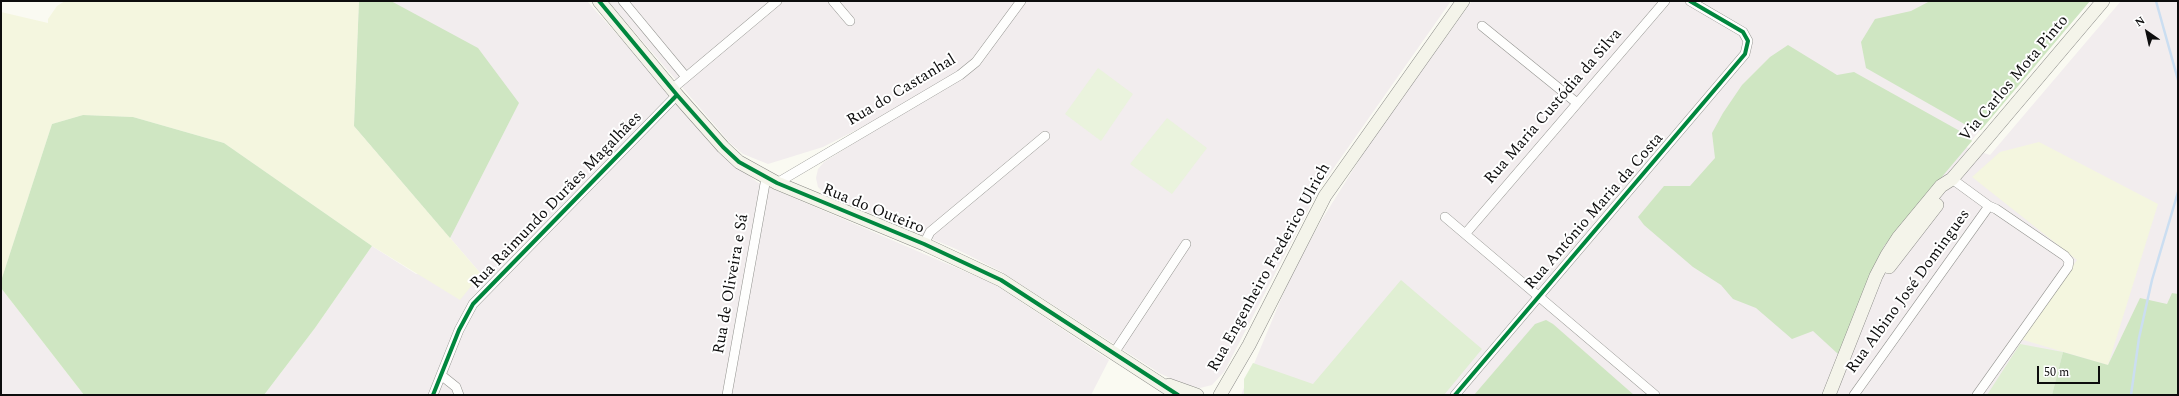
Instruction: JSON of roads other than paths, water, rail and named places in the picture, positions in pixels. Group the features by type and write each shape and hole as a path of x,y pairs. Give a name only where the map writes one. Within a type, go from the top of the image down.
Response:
{"main road":[{"name":"Rua do Outeiro","path":"599,1 722,147 739,162 772,180 924,244 1001,280 1178,395"},
{"name":"Rua Engenheiro Frederico Ulrich","path":"1220,395 1249,345 1325,196 1463,1"},
{"name":"Via Carlos Mota Pinto","path":"1829,395 1870,295 1912,234 1949,190 1952,179 2103,1"},
{"name":"Rua do Outeiro","path":"1155,380 1197,395"},
{"path":"1227,383 1234,395"}],"street":[{"path":"623,1 686,77"},
{"path":"675,92 686,77 777,1"},
{"path":"833,1 850,21"},
{"name":"Rua do Castanhal","path":"772,180 960,75 976,62 1021,1"},
{"name":"Rua Maria Custódia da Silva","path":"1466,233 1665,1"},
{"name":"Rua António Maria da Costa","path":"1455,395 1538,296 1743,58 1748,41 1743,32 1690,1"},
{"path":"1482,26 1577,103"},
{"name":"Rua Raimundo Durães Magalhães","path":"433,395 459,330 477,299 675,92"},
{"path":"924,244 930,232 1045,136"},
{"name":"Rua Albino José Domingues","path":"1952,179 1989,206 1996,209 2059,252 2069,261 2068,267 1977,395"},
{"name":"Rua de Oliveira e Sá","path":"727,395 772,180"},
{"name":"Rua Albino José Domingues","path":"1854,395 1989,206"},
{"path":"1445,217 1466,233 1655,395"},
{"path":"1114,353 1186,244"},
{"path":"441,375 456,387 459,395"}],"waterway":[{"path":"2156,1 2178,80"},
{"path":"2131,395 2139,338 2152,280 2178,192"}]}
